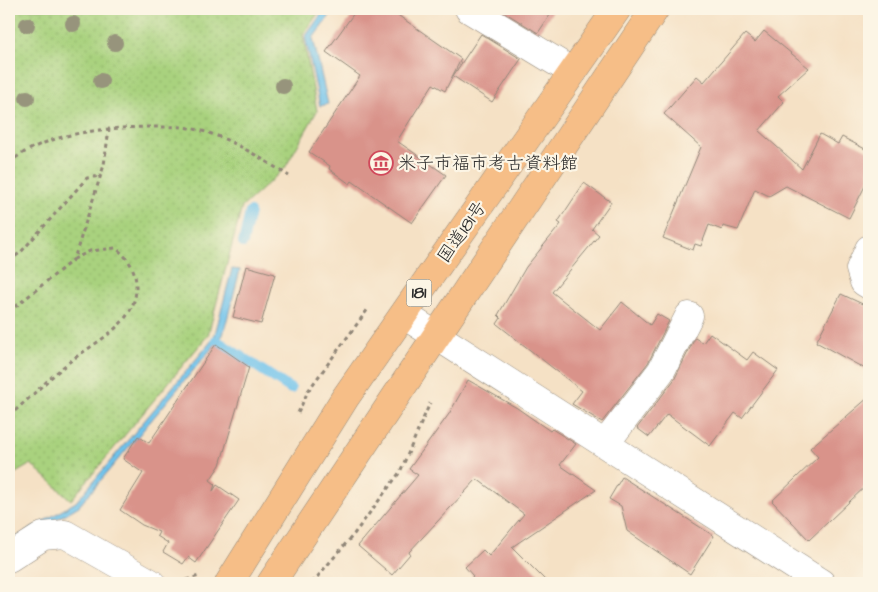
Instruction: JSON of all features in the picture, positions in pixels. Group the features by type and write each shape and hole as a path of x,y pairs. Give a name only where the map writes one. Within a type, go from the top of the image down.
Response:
{"highway":[{"name":"国道181号","path":"228,583 346,398 618,9"},
{"name":"国道181号","path":"270,583 656,9"}],"street":[{"path":"469,9 573,72"},
{"path":"869,249 860,269 864,282 869,285"},
{"path":"404,315 821,583"},
{"path":"605,444 661,371 690,316"},
{"path":"9,558 43,536 65,534 151,583"}],"path":[{"path":"9,163 17,156 60,137 109,129 189,128 235,145 289,176"},
{"path":"74,259 101,176 109,129"},
{"path":"9,262 21,252 86,178 101,176"},
{"path":"9,312 74,259 90,251 116,248 133,268 136,277 135,304 128,317 50,378 9,416"},
{"path":"312,583 354,534 400,472 433,397"}],"green space":[{"path":"9,9 321,9 303,35 317,111 285,168 242,207 208,335 71,500 31,464 9,477"}],"water":[{"path":"325,9 335,9 313,38 328,104 320,106 305,37"},
{"path":"232,269 240,270 223,335 79,506 9,547 9,542 76,502 214,338"}],"building":[{"path":"357,9 389,9 461,59 445,91 433,84 397,141 446,175 412,223 352,181 350,184 329,169 330,166 309,152 360,76 326,52"},
{"path":"499,9 554,9 538,33"},
{"path":"764,31 809,68 778,96 784,102 759,131 802,169 820,134 838,144 842,137 869,151 869,178 849,218 786,186 769,196 755,189 738,230 723,226 722,230 709,225 701,246 695,244 693,250 663,238 701,147 664,114 697,76 704,82 745,34 755,42"},
{"path":"481,34 521,59 492,102 453,76"},
{"path":"584,183 611,202 592,229 599,235 552,292 600,330 622,302 650,325 657,314 669,321 648,363 602,422 572,404 582,391 497,324 501,318 498,315 526,267 561,224 558,222"},
{"path":"246,266 275,274 261,324 233,317"},
{"path":"841,294 869,307 869,371 816,342"},
{"path":"710,333 747,360 753,352 778,370 742,418 735,413 710,446 667,414 649,437 637,428 674,380 695,338 703,343"},
{"path":"216,344 249,367 220,465 210,480 215,484 213,491 217,485 239,500 196,563 188,557 183,564 163,552 168,543 157,536 159,532 142,525 120,510 143,473 123,459 138,436 149,443"},
{"path":"468,380 517,408 550,431 552,429 576,444 560,465 596,490 512,547 548,583 467,583 473,576 465,567 483,550 489,556 524,514 477,479 409,552 410,554 392,575 358,546 418,475 409,469 449,414"},
{"path":"869,397 869,483 809,540 772,501 818,457 810,448"},
{"path":"622,477 714,536 690,574 627,531 621,506 609,499"}],"waterway":[{"path":"243,243 250,212"},
{"path":"216,340 291,389"}],"place":[{"name":"米子市福市考古資料館","path":"381,163"}]}
